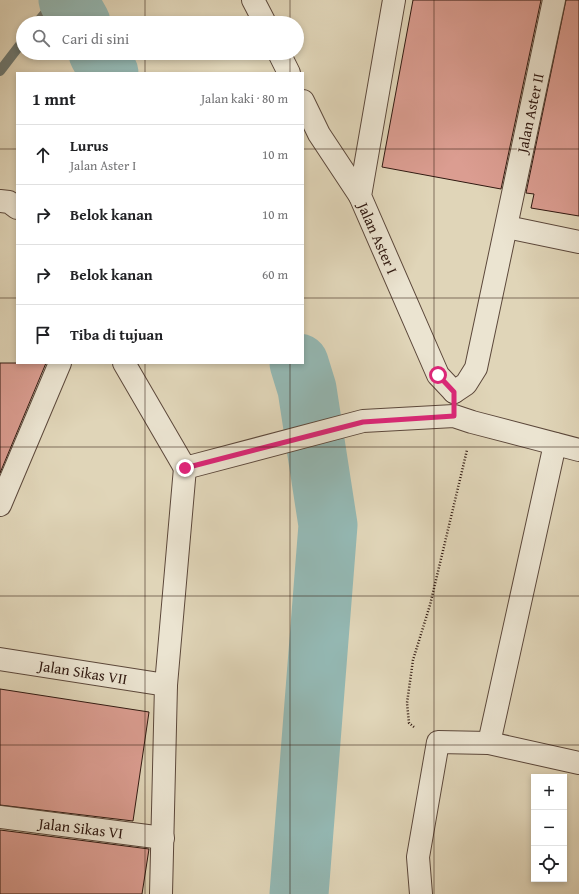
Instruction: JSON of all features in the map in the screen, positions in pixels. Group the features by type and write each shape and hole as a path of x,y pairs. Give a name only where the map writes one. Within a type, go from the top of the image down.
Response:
{"street":[{"path":"253,0 261,16"},
{"name":"Jalan Aster I","path":"394,0 360,196 438,375 454,392"},
{"name":"Jalan Aster II","path":"454,392 466,384 476,368 554,0"},
{"path":"282,60 288,72"},
{"path":"304,103 319,134 360,196"},
{"path":"0,201 9,202 16,207"},
{"path":"507,227 579,242"},
{"path":"0,505 60,364"},
{"path":"125,364 185,468 166,685 161,894"},
{"path":"454,392 463,419"},
{"path":"185,468 363,422 463,419 579,450"},
{"path":"489,743 555,444"},
{"name":"Jalan Sikas VII","path":"0,659 166,685"},
{"path":"421,894 418,857 438,742 489,743 579,763"},
{"name":"Jalan Sikas VI","path":"0,817 163,838"}],"path":[{"path":"438,742 418,733 409,722 407,703 413,660 430,606 454,510 463,419"}],"building":[{"path":"413,0 541,0 501,189 382,167"},
{"path":"566,0 579,0 579,216 531,208 534,194 526,193"},
{"path":"0,363 46,364 0,473"},
{"path":"0,689 149,712 133,821 0,805"},
{"path":"0,830 149,849 142,894 0,894"}],"waterway":[{"path":"43,16 56,0"},
{"path":"68,0 77,16"},
{"path":"0,71 16,50"},
{"path":"102,60 108,72"},
{"path":"299,364 307,389 328,525 299,894"}],"route":[{"path":"185,468 363,422 454,416 454,392 438,375"}]}
